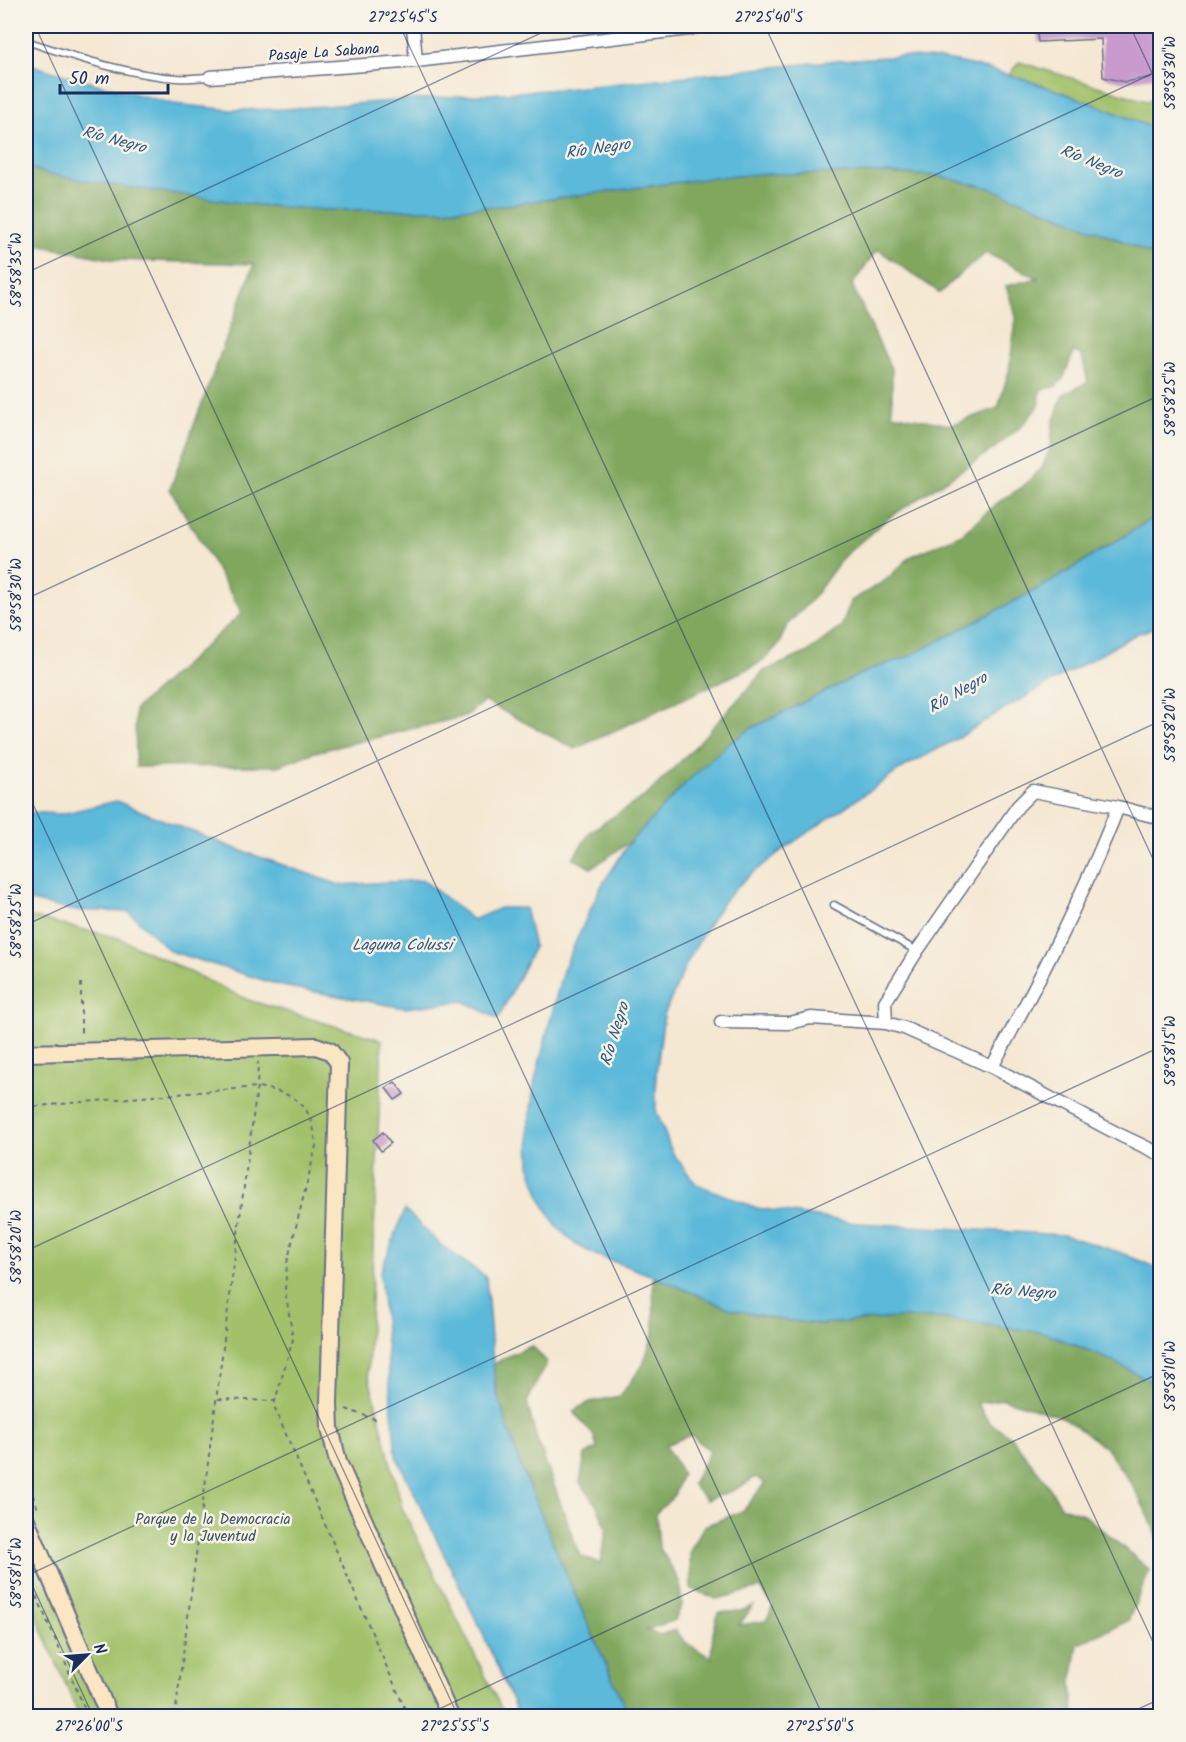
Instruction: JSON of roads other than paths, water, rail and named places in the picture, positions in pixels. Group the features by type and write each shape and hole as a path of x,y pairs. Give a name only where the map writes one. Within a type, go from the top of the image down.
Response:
{"street":[{"path":"413,26 416,61"},
{"name":"Pasaje La Sabana","path":"210,77 416,61 699,26"},
{"path":"886,1023 885,1002 917,951 1018,806 1033,791 1059,794 1161,818"},
{"path":"992,1067 1048,965 1098,859 1118,807"},
{"path":"721,1022 789,1023 811,1018 886,1023 992,1067 1161,1154"},
{"path":"26,1053 316,1046 330,1051 339,1063 330,1428 338,1462 450,1716"},
{"path":"26,1520 109,1716"}],"lane":[{"name":"Pasaje La Sabana","path":"26,41 86,61 138,72 176,78 210,77"},
{"path":"834,906 917,951"}],"water":[{"name":"Río Negro","path":"902,56 952,61 1005,74 1084,100 1160,131 1160,259 1130,244 990,188 938,176 887,173 759,174 703,179 498,206 440,210 326,210 256,205 105,184 48,174 26,166 26,63 174,104 232,110 284,109 573,88 841,60"},
{"name":"Río Negro","path":"1160,511 1160,626 1136,634 906,766 785,848 745,879 723,902 686,965 664,1015 656,1075 656,1110 672,1152 696,1184 757,1208 857,1223 1064,1235 1119,1252 1160,1269 1160,1386 1108,1359 1046,1333 941,1318 896,1318 820,1324 782,1320 731,1309 576,1245 557,1227 541,1200 530,1167 529,1126 534,1084 563,970 600,888 630,842 687,782 728,744 752,728 869,670 910,656 1051,582 1155,517"},
{"name":"Laguna Colussi","path":"116,801 231,847 340,885 423,880 473,920 500,908 525,908 534,947 498,1019 464,1001 405,1008 282,986 170,951 129,912 70,910 26,900 26,812 61,814"},
{"path":"405,1210 441,1245 486,1277 495,1387 519,1462 629,1716 519,1716 481,1630 396,1456 380,1273"}],"park label":[{"name":"Parque de la Democracia y la Juventud","path":"213,1528"}]}
